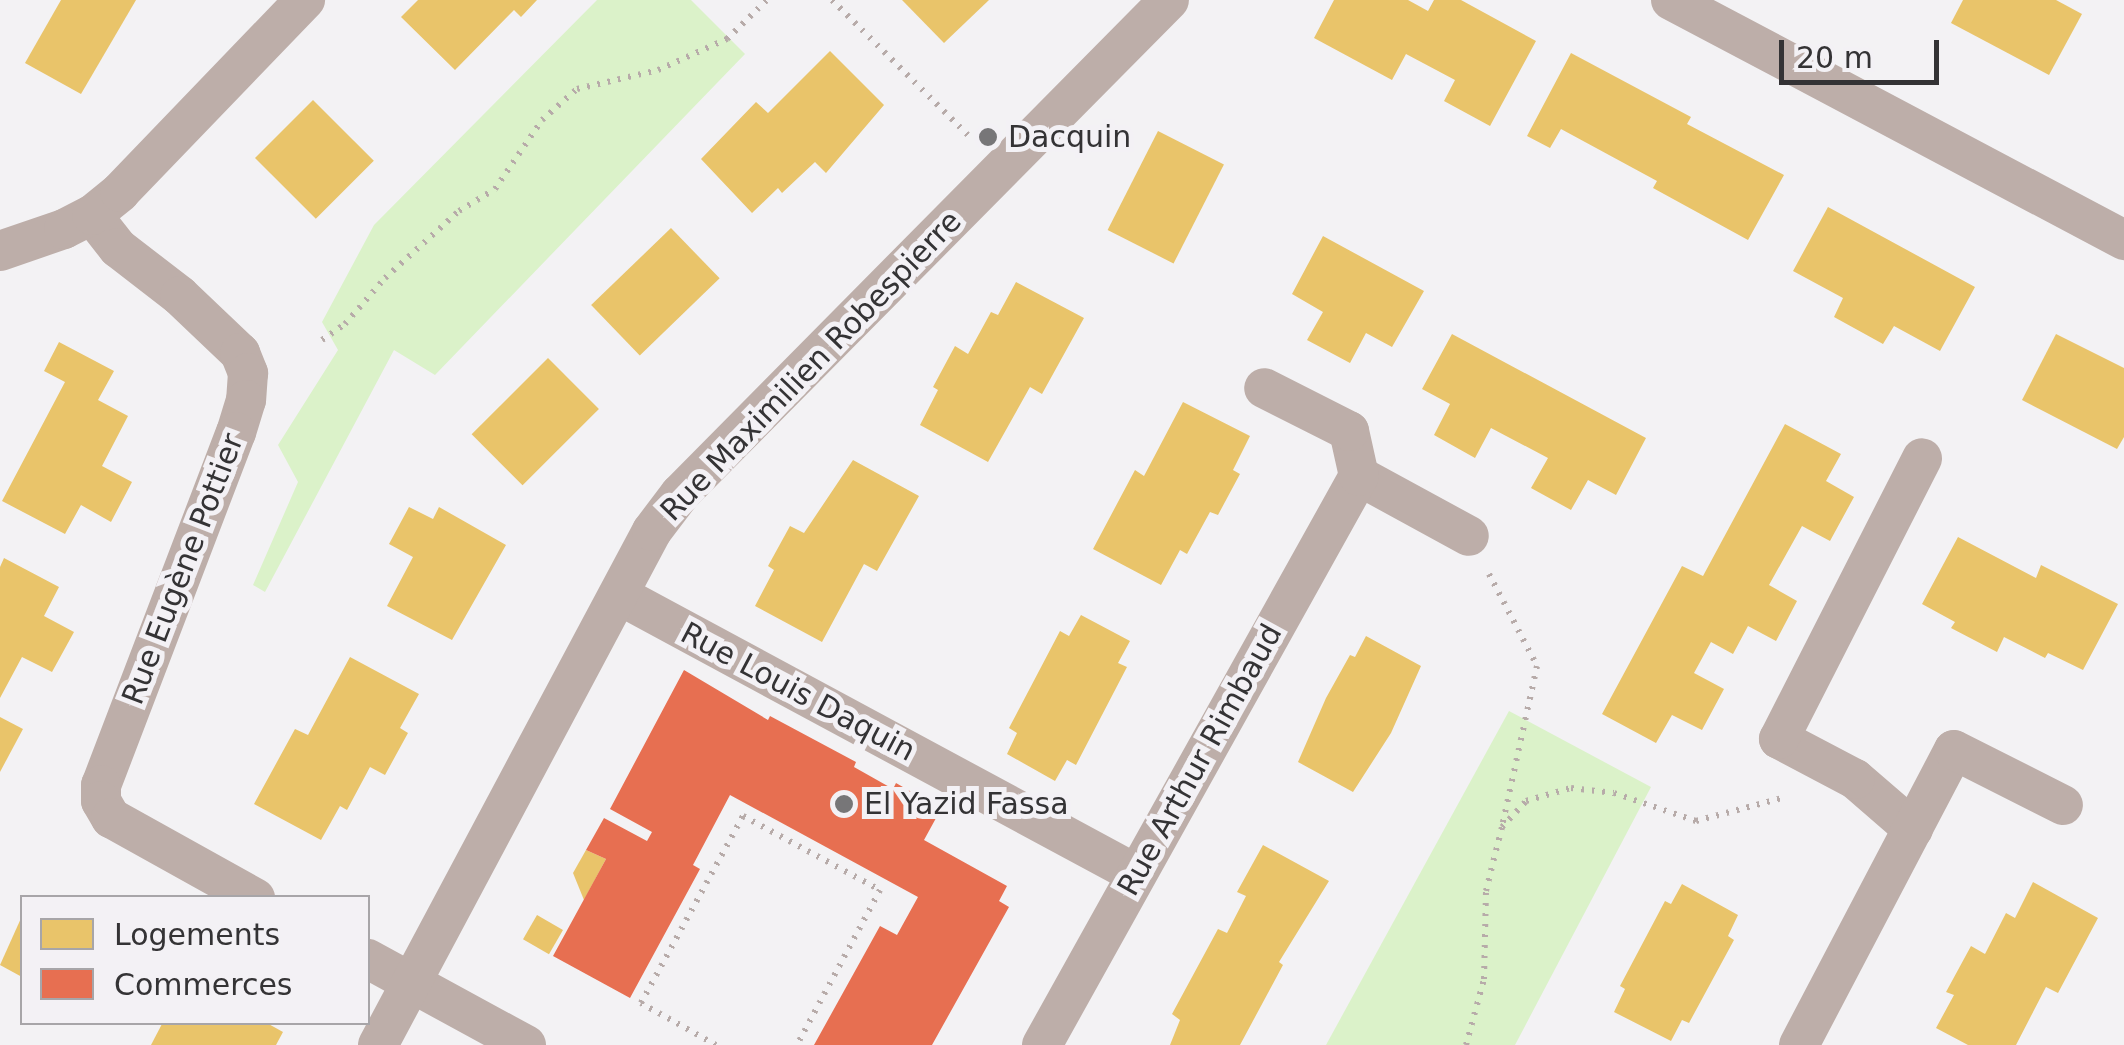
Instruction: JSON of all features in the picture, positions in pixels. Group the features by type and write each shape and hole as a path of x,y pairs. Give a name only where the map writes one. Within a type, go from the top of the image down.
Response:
{"street":[{"path":"0,251 92,215 120,192 305,0"},
{"name":"Rue Maximilien Robespierre","path":"378,1045 652,531 680,494 1169,0"},
{"path":"1671,0 2124,240"},
{"name":"Rue Eugène Pottier","path":"92,215 118,248 180,296 240,353 248,373 246,400 236,432 101,785 101,801 111,818 250,895"},
{"path":"1264,388 1349,431 1360,476 1469,536"},
{"path":"1913,829 1855,779 1779,738 1922,458"},
{"name":"Rue Arthur Rimbaud","path":"1042,1045 1360,476"},
{"name":"Rue Louis Daquin","path":"619,595 1136,874"},
{"path":"1799,1045 1954,750 2063,805"},
{"path":"370,961 526,1045"}],"path":[{"path":"322,340 344,324 385,278 459,211 495,190 542,120 577,89 658,70 727,39 767,0"},
{"path":"832,0 973,140"},
{"path":"1466,1045 1484,980 1486,892 1536,666 1469,536"},
{"path":"1502,827 1526,802 1570,788 1614,793 1696,821 1855,779"},
{"path":"716,1045 642,1003 742,816 880,890 798,1045"}],"green space":[{"path":"597,0 691,0 745,54 435,375 394,350 265,592 253,585 298,482 278,445 338,350 322,322 374,225"},
{"path":"1509,711 1651,787 1515,1045 1326,1045"}],"building: Logements":[{"path":"61,0 136,0 81,94 25,63"},
{"path":"418,0 537,0 521,17 514,10 455,70 401,17"},
{"path":"902,0 989,0 944,43"},
{"path":"1334,0 1408,0 1428,11 1434,0 1461,0 1536,41 1490,126 1444,101 1455,80 1406,54 1392,80 1314,38"},
{"path":"1963,0 2056,0 2082,14 2049,75 1951,23"},
{"path":"830,51 884,105 826,173 815,162 782,193 778,188 752,213 701,159 756,102 768,113"},
{"path":"1571,53 1691,117 1687,124 1784,175 1748,240 1653,188 1657,181 1561,129 1550,148 1527,136"},
{"path":"313,100 374,161 316,219 255,158"},
{"path":"1158,131 1224,165 1174,263 1108,230"},
{"path":"1828,207 1975,287 1940,351 1894,326 1883,344 1834,317 1843,298 1793,271"},
{"path":"671,228 720,278 640,355 591,305"},
{"path":"1323,236 1424,291 1392,347 1366,333 1350,363 1307,340 1323,312 1292,294"},
{"path":"1016,282 1084,318 1042,394 1030,387 988,462 920,425 938,390 933,387 955,346 968,354 991,312 998,315"},
{"path":"1452,334 1646,438 1616,495 1588,480 1571,510 1531,488 1548,458 1491,428 1475,458 1434,435 1450,404 1422,389"},
{"path":"2056,334 2124,368 2124,437 2117,449 2022,400"},
{"path":"59,342 114,371 98,400 128,416 102,466 132,482 111,522 81,505 65,534 2,501 65,382 44,371"},
{"path":"548,358 599,409 523,485 472,434"},
{"path":"1183,402 1250,436 1233,470 1240,474 1218,515 1210,512 1187,554 1180,550 1161,585 1093,549 1135,470 1144,476"},
{"path":"1785,424 1841,454 1826,481 1854,497 1830,541 1802,526 1769,585 1797,601 1776,641 1748,626 1733,654 1711,642 1694,673 1724,689 1702,730 1672,715 1656,743 1602,714 1682,566 1703,576"},
{"path":"853,460 919,496 877,571 864,564 822,642 755,606 774,570 768,566 790,526 804,533"},
{"path":"409,507 433,519 439,507 506,545 452,640 387,606 413,557 389,544"},
{"path":"1958,537 2036,578 2041,565 2118,604 2083,670 2048,653 2045,658 2004,637 1997,652 1951,628 1955,622 1922,604"},
{"path":"4,558 59,587 44,616 74,632 52,672 22,657 0,698 0,567"},
{"path":"1081,615 1130,641 1118,663 1127,667 1076,765 1067,760 1055,781 1007,754 1017,733 1009,728 1060,631 1069,636"},
{"path":"1366,636 1421,666 1391,733 1353,792 1298,762 1326,698 1350,655 1355,657"},
{"path":"350,657 419,694 400,728 408,733 385,775 370,767 347,810 340,806 321,840 254,804 295,729 308,735"},
{"path":"0,717 23,729 0,772"},
{"path":"1263,845 1329,881 1279,962 1283,965 1240,1045 1170,1045 1180,1020 1172,1014 1218,929 1227,933 1246,896 1237,892"},
{"path":"586,850 606,859 584,900 573,873"},
{"path":"2033,882 2098,918 2058,993 2046,987 2016,1045 1968,1045 1936,1028 1954,995 1946,992 1971,946 1985,954 2006,913 2015,918"},
{"path":"1682,884 1738,915 1728,936 1734,940 1689,1023 1682,1020 1671,1041 1614,1012 1625,989 1620,986 1665,901 1671,904"},
{"path":"537,915 563,930 549,954 523,939"},
{"path":"20,920 20,976 0,965"},
{"path":"161,1025 270,1025 283,1032 276,1045 151,1045"}],"building: Commerces":[{"path":"684,670 768,720 770,716 856,762 854,767 893,789 896,783 941,809 924,840 1007,886 999,901 1009,907 932,1045 814,1045 880,926 897,935 918,897 730,795 693,865 700,869 630,998 553,956 606,859 586,850 604,818 647,841 652,832 610,809"}],"place":[{"name":"Dacquin","path":"988,137"},
{"name":"El Yazid Fassa","path":"844,804"}]}
